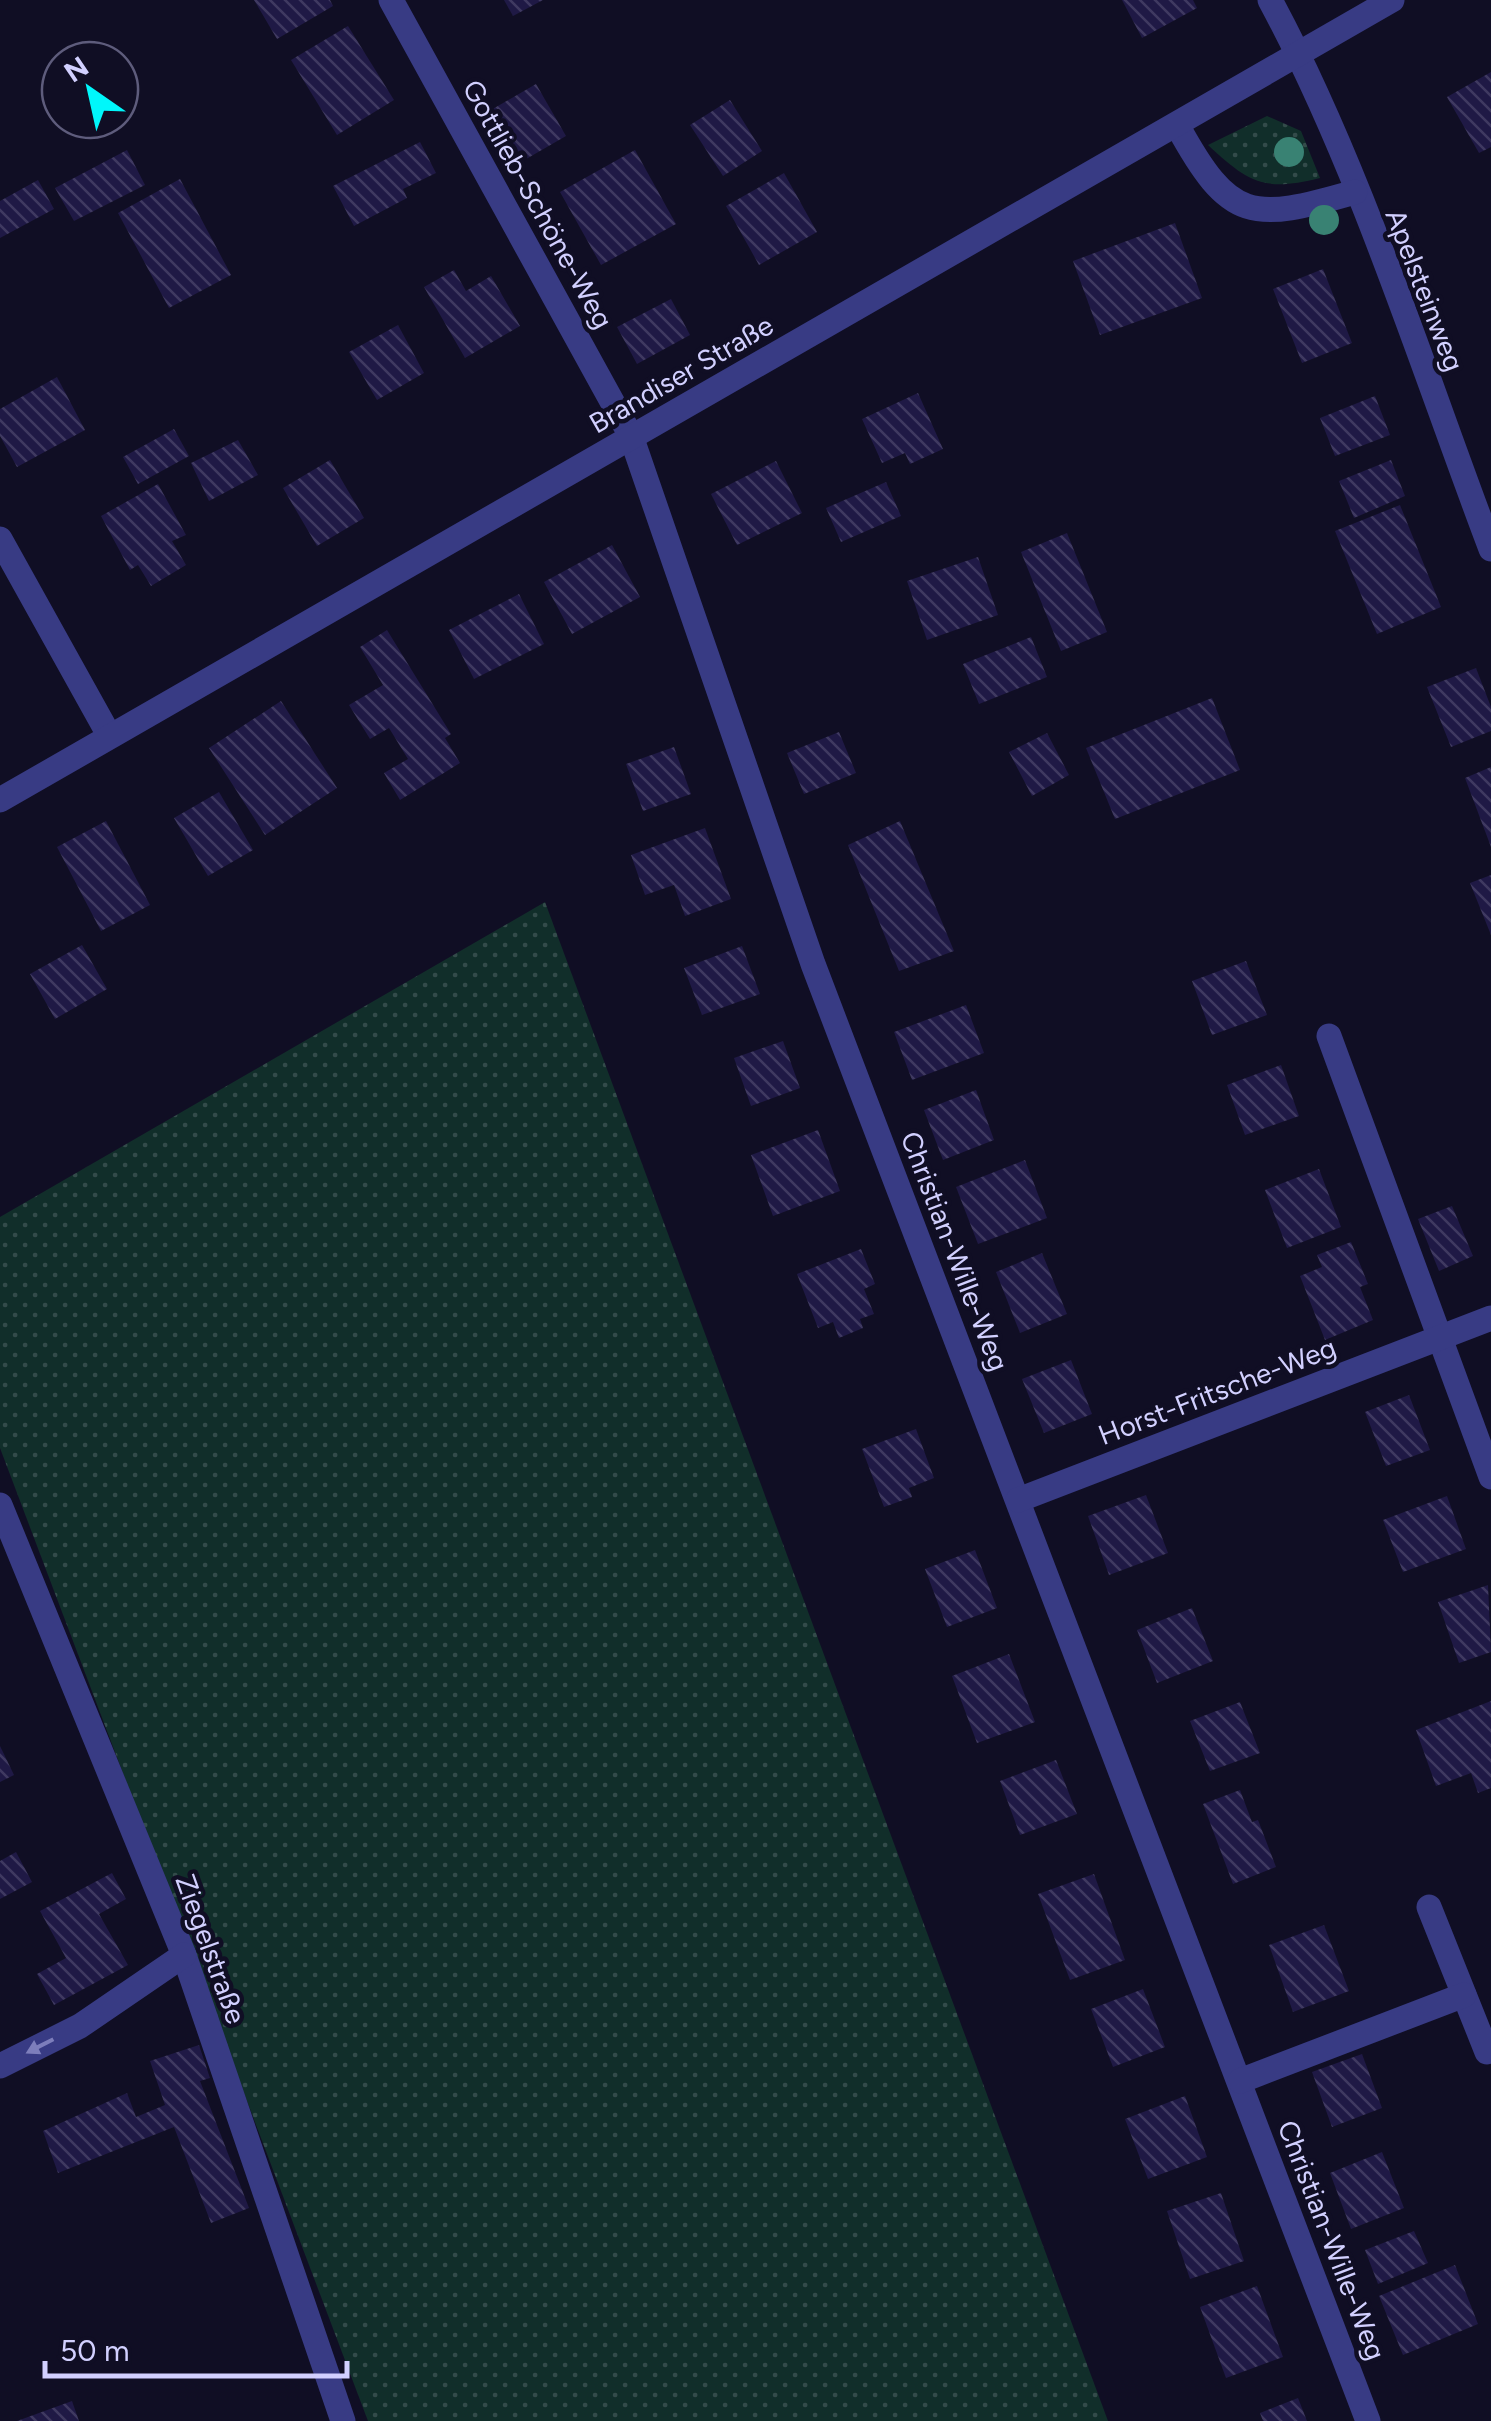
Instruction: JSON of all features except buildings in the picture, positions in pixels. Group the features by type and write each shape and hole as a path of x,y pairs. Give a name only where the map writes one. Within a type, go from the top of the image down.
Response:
{"street":[{"name":"Gottlieb-Schöne-Weg","path":"392,0 632,436"},
{"name":"Apelsteinweg","path":"1270,0 1299,54 1355,192 1491,549"},
{"name":"Brandiser Straße","path":"0,800 1392,0"},
{"path":"1176,125 1205,176 1236,204 1294,210 1355,192"},
{"name":"Christian-Wille-Weg","path":"632,436 813,964 1368,2421"},
{"path":"0,539 109,734"},
{"path":"1329,1036 1491,1476"},
{"name":"Horst-Fritsche-Weg","path":"1018,1500 1491,1318"},
{"name":"Ziegelstraße","path":"0,1506 184,1954 343,2421"},
{"path":"1429,1907 1487,2052"},
{"path":"0,2066 80,2026 184,1954"},
{"path":"1240,2081 1464,1995"}],"green space":[{"path":"1267,116 1301,131 1320,178 1285,184 1258,181 1208,145"},
{"path":"545,902 1108,2421 368,2421 0,1448 0,1217"}]}
